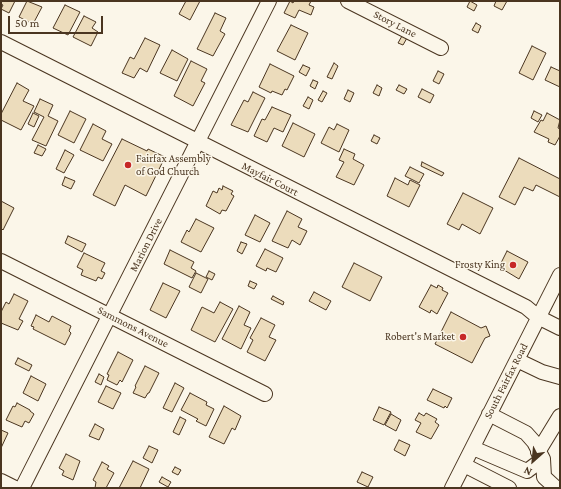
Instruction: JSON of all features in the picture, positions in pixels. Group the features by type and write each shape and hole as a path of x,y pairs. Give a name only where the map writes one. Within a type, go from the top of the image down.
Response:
{"street":[{"name":"Marion Drive","path":"22,488 269,1"},
{"name":"Story Lane","path":"348,1 441,48"},
{"name":"Mayfair Court","path":"1,42 526,307 538,317 560,328"},
{"name":"Sammons Avenue","path":"1,261 265,394"},
{"name":"South Fairfax Road","path":"452,488 560,275"},
{"path":"517,360 542,372 560,377"},
{"path":"489,414 526,433 534,442 540,455 544,477 556,488"},
{"path":"473,448 527,471 540,455 560,416"},
{"path":"464,465 508,488"}],"building":[{"path":"1,1 15,1 9,13 1,9 3,5 1,4"},
{"path":"27,1 42,7 33,24 19,17"},
{"path":"186,1 200,1 190,20 179,14"},
{"path":"290,1 293,3 294,1 311,1 309,5 314,7 311,15 299,10 295,18 284,13"},
{"path":"470,1 477,5 474,11 467,7"},
{"path":"496,1 507,1 502,10 494,6"},
{"path":"65,5 80,12 68,35 53,28"},
{"path":"215,13 226,18 220,31 225,34 213,56 197,49"},
{"path":"84,16 96,22 92,28 98,32 91,46 73,37"},
{"path":"476,23 481,26 478,33 472,30"},
{"path":"291,25 308,33 295,60 277,51"},
{"path":"402,36 407,38 403,45 398,43"},
{"path":"145,38 160,45 147,72 140,68 134,78 122,73 130,57 134,59"},
{"path":"532,46 546,53 533,80 519,73"},
{"path":"172,50 188,59 177,81 160,73"},
{"path":"191,61 207,69 201,81 205,83 193,106 174,96"},
{"path":"334,63 338,66 332,79 327,77"},
{"path":"270,64 294,76 287,90 285,89 282,95 272,91 271,93 259,87"},
{"path":"303,65 310,68 306,76 299,72"},
{"path":"551,67 560,71 560,87 545,80"},
{"path":"438,71 444,74 439,84 433,81"},
{"path":"313,80 318,82 315,89 310,86"},
{"path":"17,83 29,90 23,101 34,106 21,130 1,120 1,114"},
{"path":"377,85 382,88 379,96 373,93"},
{"path":"399,85 407,89 404,94 396,90"},
{"path":"422,89 434,95 430,103 418,97"},
{"path":"348,90 354,93 350,102 344,99"},
{"path":"323,91 327,93 322,102 318,100"},
{"path":"253,92 265,98 248,132 231,125 244,100 248,102"},
{"path":"308,97 313,100 309,109 303,106"},
{"path":"40,99 53,105 48,116 58,121 46,146 32,140 44,117 34,112"},
{"path":"272,107 291,115 283,132 274,128 267,142 254,136 262,119 265,120"},
{"path":"70,111 86,119 74,143 58,135"},
{"path":"534,111 542,115 538,122 531,118"},
{"path":"33,113 39,116 34,127 28,124"},
{"path":"547,113 560,120 558,128 560,129 560,136 555,145 548,142 549,139 534,132 541,120 543,121"},
{"path":"293,123 315,134 304,157 282,146"},
{"path":"93,124 106,131 102,139 112,144 103,161 80,150"},
{"path":"337,124 349,130 339,152 321,143 329,127 334,130"},
{"path":"374,135 380,138 377,144 371,141"},
{"path":"122,139 147,151 148,149 165,157 146,196 125,185 115,206 93,195"},
{"path":"38,145 46,149 42,156 34,153"},
{"path":"344,149 355,154 353,159 364,165 354,185 336,177 344,162 339,160"},
{"path":"65,150 74,155 64,173 56,169"},
{"path":"519,158 560,179 560,197 536,185 533,191 524,187 515,205 499,197"},
{"path":"422,162 444,173 442,176 421,166"},
{"path":"410,167 424,174 419,183 405,176"},
{"path":"65,177 75,181 71,189 62,185"},
{"path":"395,178 408,185 410,180 420,185 409,207 387,196"},
{"path":"223,186 233,191 231,194 234,196 226,211 222,210 220,214 206,206 213,191 217,193 219,188 222,190"},
{"path":"463,193 493,208 480,234 462,224 459,230 447,224"},
{"path":"1,201 14,208 3,230 1,228"},
{"path":"287,211 302,219 298,227 307,231 300,245 292,240 288,248 272,241"},
{"path":"255,215 270,223 260,242 245,235"},
{"path":"196,219 214,228 201,252 181,242 187,230 189,232"},
{"path":"68,236 86,244 82,252 65,243"},
{"path":"241,242 247,244 242,254 237,251"},
{"path":"265,249 283,258 276,272 267,268 266,271 256,266"},
{"path":"170,250 194,262 191,268 196,271 192,278 164,264"},
{"name":"Frosty King","path":"507,251 528,262 519,279 499,267"},
{"path":"84,253 105,263 101,271 105,273 102,279 98,277 96,281 81,275 83,270 77,267"},
{"path":"354,263 382,277 370,301 342,287"},
{"path":"209,271 215,274 212,280 206,277"},
{"path":"196,273 208,279 201,293 189,287"},
{"path":"250,281 257,284 254,289 248,286"},
{"path":"163,283 180,291 166,318 150,310"},
{"path":"431,285 437,288 438,285 443,288 442,290 448,293 437,314 431,310 430,313 419,307"},
{"path":"314,292 331,301 326,310 309,301"},
{"path":"14,294 28,301 19,319 23,321 18,330 1,323 1,312 6,302 9,304"},
{"path":"273,296 284,302 283,305 271,299"},
{"path":"220,302 233,309 215,342 191,330 202,307 214,313"},
{"path":"239,306 250,312 244,325 251,328 241,349 222,339"},
{"name":"Robert's Market","path":"451,312 481,328 486,326 490,336 485,338 472,363 435,344"},
{"path":"36,315 49,322 52,316 71,326 69,331 71,333 65,345 33,329 34,327 31,326"},
{"path":"261,318 275,325 269,337 276,340 265,361 247,352 253,340 250,338"},
{"path":"118,352 133,360 122,382 120,380 117,385 107,380 109,375 107,374"},
{"path":"18,358 32,365 29,371 15,364"},
{"path":"145,366 159,373 145,398 133,393"},
{"path":"99,374 104,377 101,385 95,382"},
{"path":"31,376 46,384 38,401 23,393"},
{"path":"175,383 184,388 172,412 163,408"},
{"path":"106,386 121,393 113,409 98,402"},
{"path":"433,389 452,398 447,408 427,400"},
{"path":"190,393 207,402 206,405 214,409 206,426 196,421 198,419 181,410"},
{"path":"17,403 34,414 29,423 25,421 22,427 6,420 13,406 15,407"},
{"path":"224,406 241,416 235,430 232,428 224,444 209,437"},
{"path":"379,407 391,412 384,425 373,420"},
{"path":"419,413 424,416 426,413 437,419 435,422 439,425 431,439 416,432 421,423 415,420"},
{"path":"391,414 401,420 396,431 385,425"},
{"path":"180,417 186,420 179,435 173,432"},
{"path":"95,424 104,429 99,440 89,436"},
{"path":"1,430 8,433 1,448"},
{"path":"399,440 410,445 405,456 394,450"},
{"path":"149,446 158,450 152,463 143,458"},
{"path":"66,454 80,461 73,480 62,475 64,471 59,468"},
{"path":"133,461 149,469 140,488 119,488"},
{"path":"102,462 109,466 107,469 114,473 106,488 95,488 96,482 93,480"},
{"path":"175,467 181,470 178,475 172,472"},
{"path":"362,472 373,477 368,487 357,482"},
{"path":"162,477 171,482 168,487 159,482"}],"place":[{"name":"Fairfax Assembly of God Church","path":"128,165"},
{"name":"Frosty King","path":"513,265"},
{"name":"Robert's Market","path":"463,337"}]}
